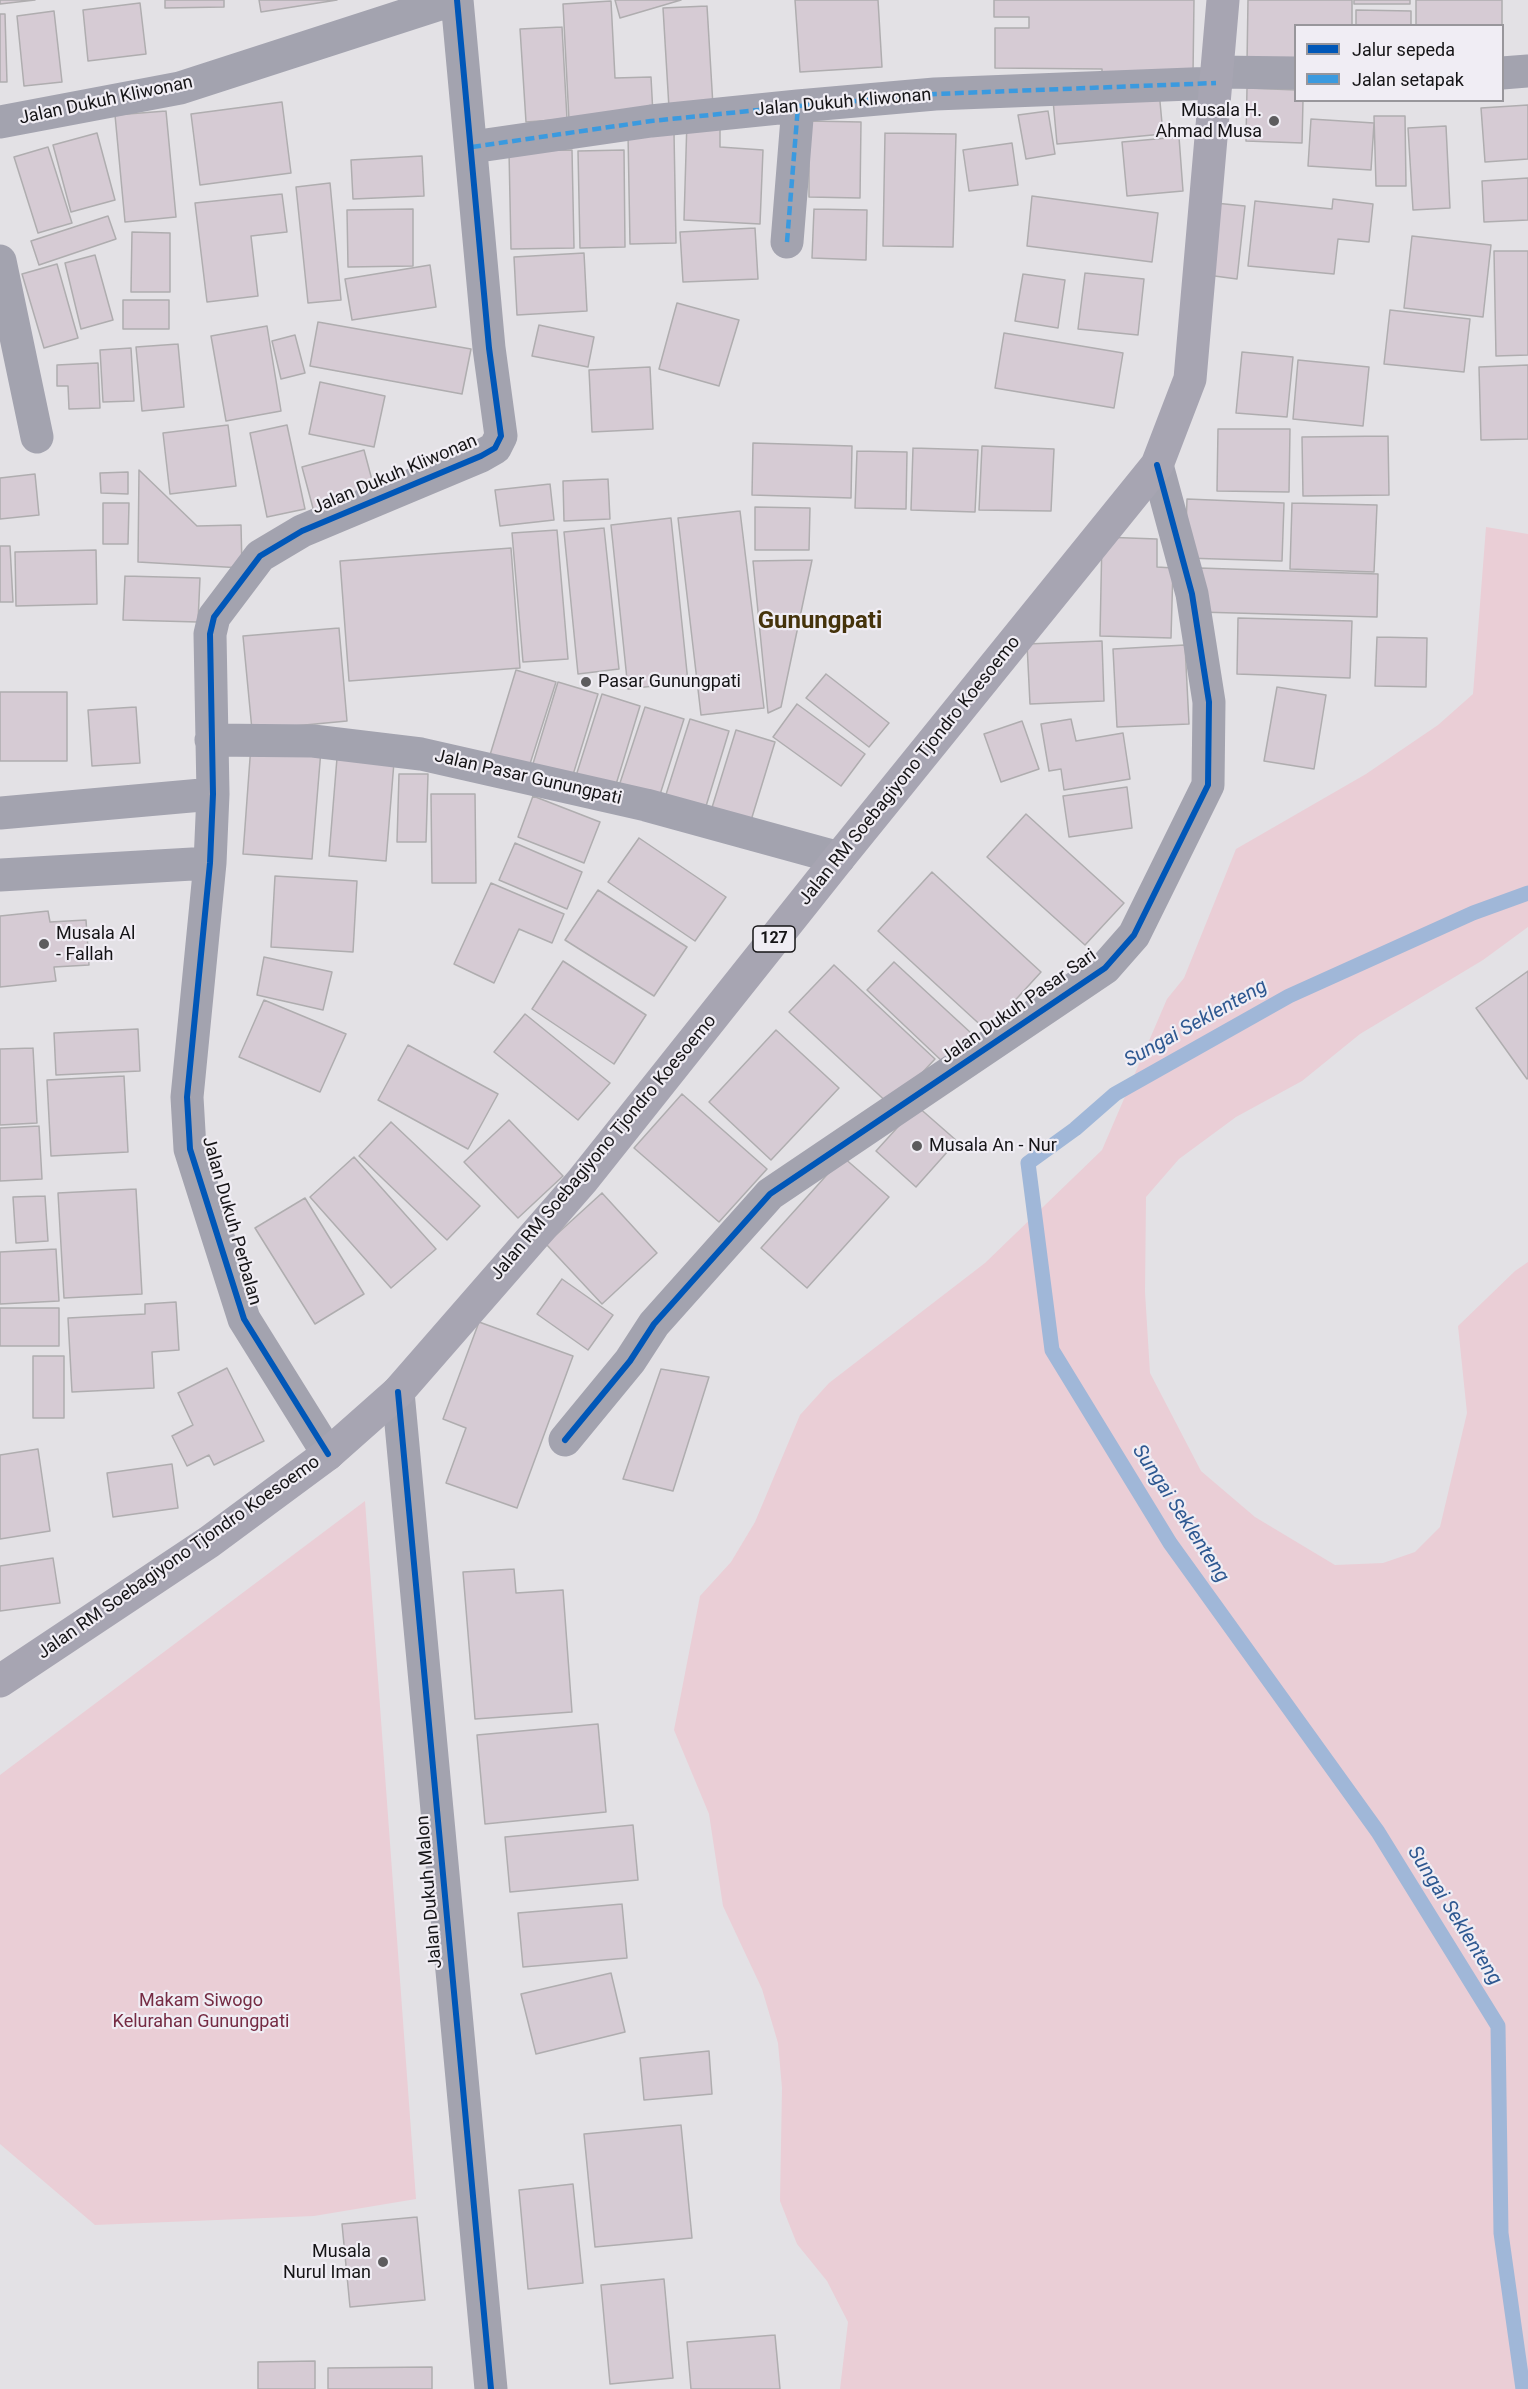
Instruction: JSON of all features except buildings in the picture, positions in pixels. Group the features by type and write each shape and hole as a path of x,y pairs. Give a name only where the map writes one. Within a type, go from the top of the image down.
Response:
{"main road":[{"name":"Jalan RM Soebagiyono Tjondro Koesoemo","path":"1,1678 208,1542 328,1455 398,1392 582,1181 839,858 1157,465 1191,379 1223,0"}],"street":[{"name":"Jalan Dukuh Kliwonan","path":"0,122 180,88 454,0 472,147 489,348 501,436 495,448 481,456 302,531 260,556 214,617 210,634 213,794"},
{"path":"1504,73 1528,71"},
{"name":"Jalan Dukuh Kliwonan","path":"472,147 651,121 798,106 935,94 1294,73"},
{"path":"787,242 798,106"},
{"path":"0,261 37,437"},
{"name":"Jalan Dukuh Pasar Sari","path":"565,1440 630,1361 654,1324 770,1194 1105,968 1134,935 1208,785 1209,702 1194,605 1157,465"},
{"name":"Jalan Pasar Gunungpati","path":"211,740 314,741 421,754 646,805 839,858"},
{"path":"0,813 213,794"},
{"name":"Jalan Dukuh Perbalan","path":"213,794 210,863 187,1097 190,1149 244,1319 328,1455"},
{"path":"0,875 210,863"},
{"name":"Jalan Dukuh Malon","path":"398,1392 491,2389"}],"green space":[{"path":"1486,527 1528,534 1528,927 1483,960 1360,1034 1302,1081 1236,1117 1179,1159 1146,1197 1145,1292 1150,1373 1201,1471 1255,1517 1335,1565 1383,1563 1415,1552 1440,1527 1467,1413 1458,1326 1515,1271 1528,1262 1528,2389 840,2389 848,2322 827,2281 797,2244 780,2201 782,2088 778,2043 762,1989 723,1906 709,1814 674,1730 700,1596 731,1562 755,1522 800,1415 829,1383 985,1263 1102,1150 1167,999 1184,978 1236,849 1366,774 1438,725 1473,694"},
{"name":"Makam Siwogo Kelurahan Gunungpati","path":"365,1501 416,2199 314,2216 95,2225 0,2144 0,1775"}],"waterway":[{"name":"Sungai Seklenteng","path":"1523,2389 1501,2233 1498,2026 1378,1832 1170,1543 1052,1350 1028,1163 1075,1129 1115,1094 1289,996 1473,913 1528,893"}],"marked path":[{"path":"472,147 651,121 935,94 1216,83"},
{"path":"787,242 798,106"}],"cycle path":[{"path":"328,1454 244,1319 190,1149 187,1097 210,863 213,794 210,634 214,617 260,556 302,531 481,456 495,448 501,436 489,348 457,0"},
{"path":"565,1440 630,1361 654,1324 770,1194 1105,968 1134,935 1208,785 1209,702 1192,594 1157,465"},
{"path":"398,1392 491,2389"}],"place":[{"name":"Musala H. Ahmad Musa","path":"1274,121"},
{"name":"Pasar Gunungpati","path":"586,682"},
{"name":"Musala Al - Fallah","path":"44,944"},
{"name":"Musala An - Nur","path":"917,1146"},
{"name":"Musala Nurul Iman","path":"383,2262"}],"district":[{"name":"Gunungpati","path":"820,622"}]}
